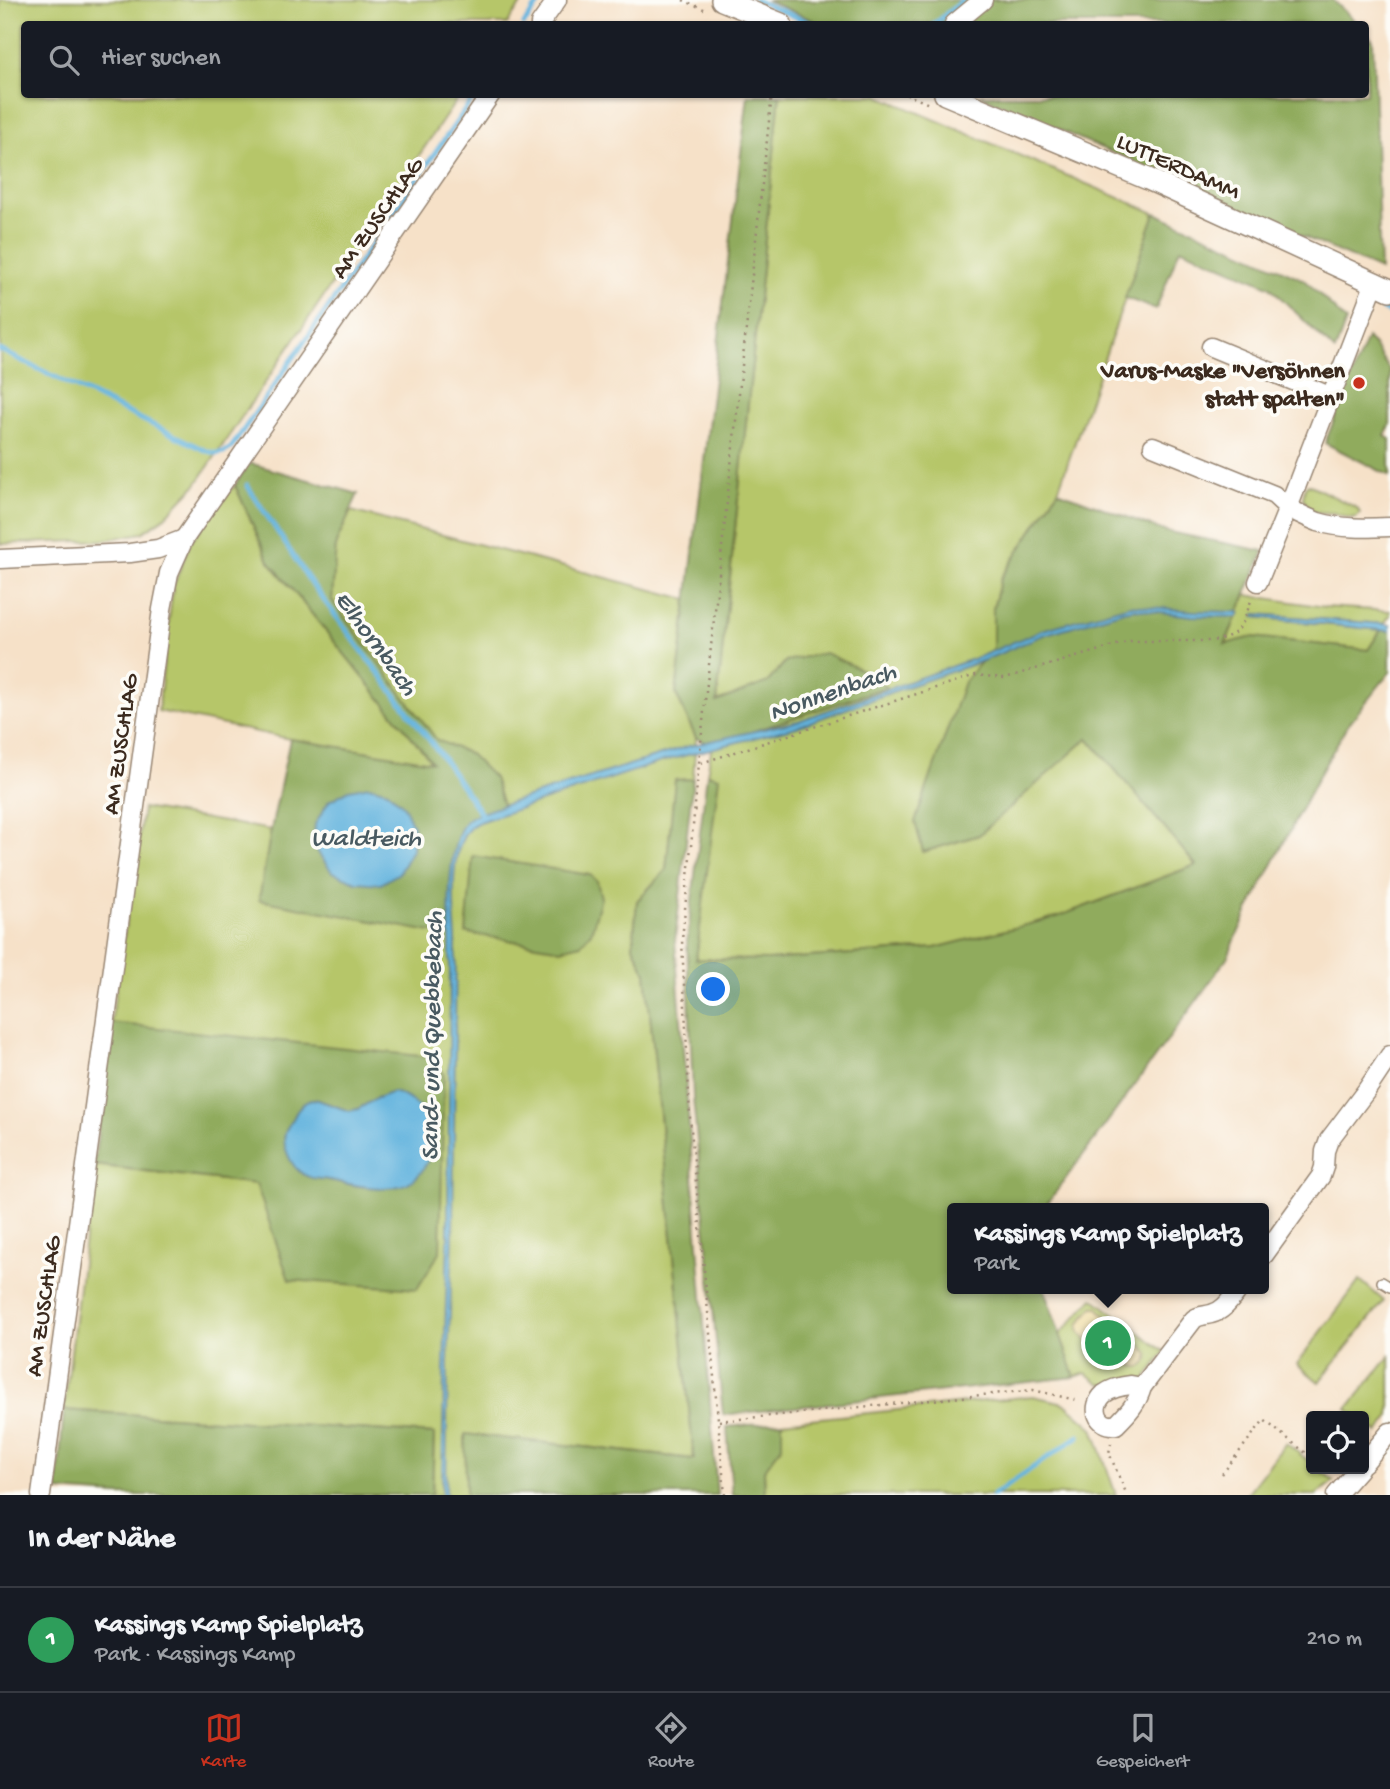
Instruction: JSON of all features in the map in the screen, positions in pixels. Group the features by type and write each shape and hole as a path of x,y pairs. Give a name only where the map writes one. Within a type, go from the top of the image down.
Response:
{"street":[{"path":"542,21 556,0"},
{"path":"722,0 773,21"},
{"path":"958,21 983,0"},
{"name":"AM ZUSCHLAG","path":"41,1495 169,573 184,540 488,98"},
{"name":"LUTTERDAMM","path":"955,98 1148,179 1383,286"},
{"path":"1258,582 1332,397 1383,286"},
{"path":"1211,348 1332,397"},
{"path":"1153,446 1274,495 1288,508 1319,522 1353,528 1390,527"},
{"path":"0,559 130,553 158,549 184,540"},
{"path":"1269,1248 1323,1172 1329,1140 1390,1055"},
{"path":"1142,1387 1132,1385 1114,1388 1105,1394 1096,1406 1100,1420 1110,1426 1116,1425 1133,1408 1142,1387 1194,1319 1222,1309 1235,1294"},
{"path":"1369,1457 1390,1432"},
{"path":"1336,1495 1355,1474"}],"path":[{"path":"725,1495 690,1118 682,940 772,98"},
{"path":"699,764 976,675 1005,678 1130,641 1224,639 1239,630 1258,582"},
{"path":"719,1421 1033,1390 1078,1400"},
{"path":"1222,1474 1264,1420 1306,1453"},
{"path":"1116,1425 1109,1453 1127,1495"}],"green space":[{"path":"0,0 524,0 509,21 21,21 21,98 458,98 195,486 165,517 142,533 104,540 0,544"},
{"path":"766,0 1333,0 1355,21 814,21"},
{"path":"1369,35 1373,40 1380,270 987,98 1369,98"},
{"path":"748,98 780,98 717,702 768,682 786,661 825,653 875,676 886,687 712,745 696,738 676,694"},
{"path":"780,98 884,98 1155,213 1058,491 1001,578 993,609 993,648 964,682 923,852 979,835 1088,737 1196,865 1057,917 935,948 768,960 696,959 718,777 707,774 712,745 885,687 786,661 768,682 717,703"},
{"path":"1155,213 1305,280 1346,321 1335,351 1269,286 1180,248 1156,309 1125,298"},
{"path":"1367,338 1390,371 1390,425 1385,436 1390,439 1390,476 1325,443"},
{"path":"249,463 358,494 336,543 332,600 437,740 470,754 494,778 505,811 469,824 456,843 449,933 259,900 290,739 432,762 269,561 235,485"},
{"path":"1308,484 1357,508 1360,513 1351,518 1334,513 1315,512 1308,507 1303,497"},
{"path":"235,485 269,561 433,763 290,739 158,711 173,587 191,541"},
{"path":"1058,491 1164,531 1264,551 1225,644 1253,637 1368,650 1381,630 1390,631 1390,672 1347,726 1247,913 1228,956 1048,1203 947,1203 947,1294 1046,1294 1075,1377 723,1415 693,1098 687,942 707,774 719,777 696,959 768,960 935,948 1057,917 1196,865 1088,738 979,835 923,852 915,822 964,682 993,648 993,609 1001,578"},
{"path":"351,511 687,599 676,694 696,738 693,779 675,780 666,870 637,901 633,945 646,973 694,1459 466,1434 466,1495 432,1495 434,1434 64,1410 94,1165 257,1184 416,1289 111,1023 143,808 271,830 260,900 449,933 456,843 469,824 470,754 437,741 332,600 336,543"},
{"path":"1246,595 1325,607 1390,611 1390,615 1384,624 1255,614 1255,617 1381,630 1368,650 1253,637 1225,645"},
{"path":"693,779 675,941 717,1495 466,1495 465,1434 694,1459 646,973 633,946 637,901 666,870 675,780"},
{"path":"473,856 590,875 597,881 601,898 591,933 581,944 561,949 466,933"},
{"path":"111,1023 430,1057 444,1073 440,1252 417,1289 289,1280 256,1184 94,1165","holes":["377,1098 359,1186 327,1180 315,1099 349,1111"]},
{"path":"1360,1280 1384,1301 1319,1382 1297,1364"},
{"path":"1093,1298 1165,1352 1145,1380 1107,1385 1101,1384 1086,1373 1075,1377 1060,1334"},
{"path":"1390,1356 1390,1416 1378,1433 1369,1426 1369,1411 1347,1409"},
{"path":"1033,1396 1064,1403 1093,1428 1116,1495 765,1495 764,1470 782,1446 782,1422"},
{"path":"64,1410 434,1434 432,1495 119,1495 57,1491"},
{"path":"782,1422 782,1446 764,1470 765,1495 732,1495 727,1427"},
{"path":"1286,1443 1306,1459 1306,1474 1325,1474 1334,1481 1316,1495 1246,1495"}],"sand":[{"path":"1093,1307 1097,1307 1108,1318 1113,1331 1106,1342 1100,1345 1088,1341 1079,1329 1081,1321"},
{"path":"1121,1337 1127,1341 1127,1347 1134,1343 1149,1353 1143,1365 1134,1366 1113,1350"}],"water":[{"path":"1130,605 1240,612 1238,617 1192,616 1134,609 1124,611 1043,635 985,660 797,727 664,761 479,822 468,830 461,842 454,874 456,938 453,1237 446,1495 442,1495 448,1238 450,894 453,856 462,826 470,817 515,801 689,746 798,721 981,656 1042,630"},
{"path":"1255,614 1384,624 1390,625 1390,631 1254,617"},
{"name":"Waldteich","path":"369,786 388,791 404,806 413,826 412,850 399,873 381,884 356,882 332,872 317,851 314,839 315,824 329,801 349,790"},
{"path":"393,1092 418,1107 431,1132 429,1157 413,1180 395,1187 360,1186 310,1178 303,1175 293,1164 284,1138 287,1128 304,1103 315,1099 349,1111"}],"waterway":[{"path":"526,21 541,0"},
{"path":"755,0 806,21"},
{"path":"938,21 963,0"},
{"path":"0,350 198,447 215,453 226,451 231,448 473,98"},
{"path":"1383,309 1390,313"},
{"name":"Elhornbach","path":"247,485 311,583 440,754 483,817"},
{"path":"993,1495 1079,1436"}],"place":[{"name":"Varus-Maske \"Versöhnen statt spalten\"","path":"1359,383"},
{"name":"Kassings Kamp Spielplatz","path":"1108,1343"}],"water label":[{"name":"Nonnenbach","path":"832,690"},
{"name":"Sand- und Quebbebach","path":"430,1036"}]}
